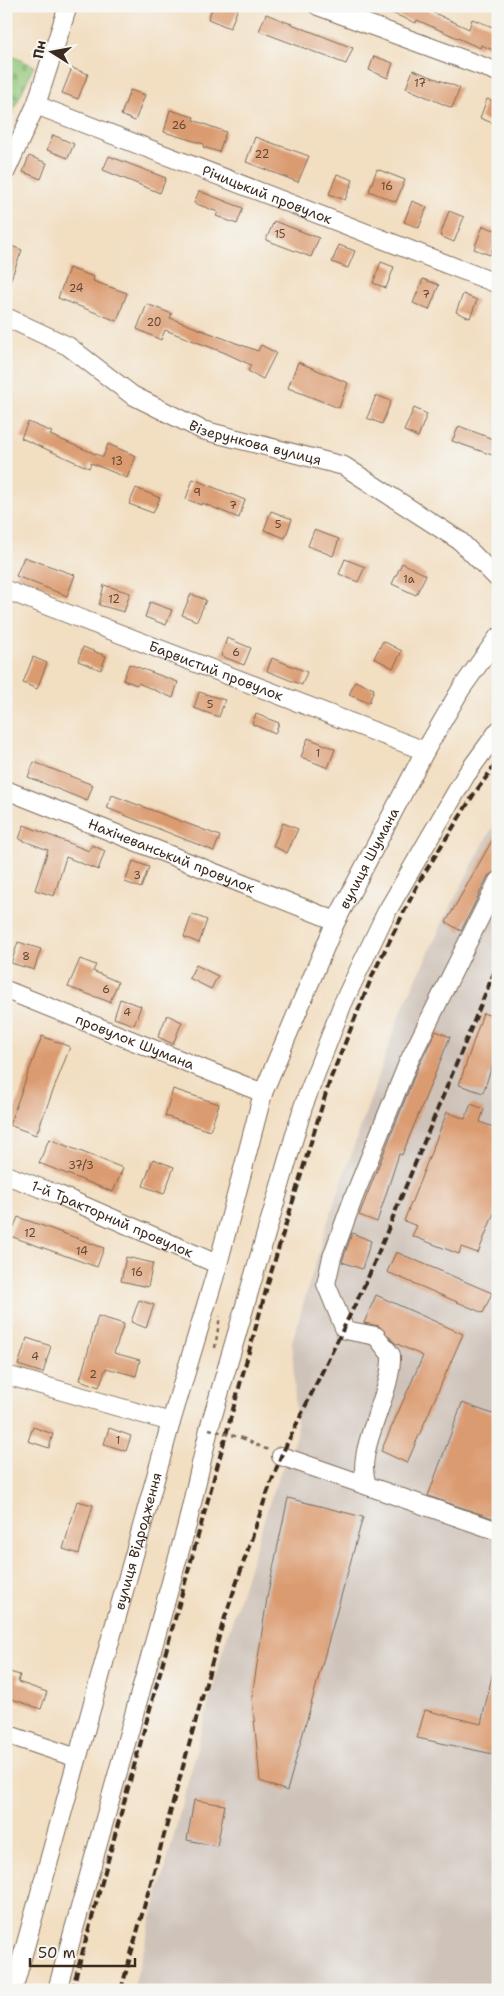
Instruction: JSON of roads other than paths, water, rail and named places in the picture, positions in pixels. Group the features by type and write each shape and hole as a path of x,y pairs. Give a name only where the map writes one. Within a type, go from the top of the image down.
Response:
{"street":[{"path":"6,171 36,105 68,6"},
{"path":"318,6 498,72"},
{"name":"Річицький провулок","path":"36,105 498,284"},
{"name":"Візерункова вулиця","path":"6,317 68,346 132,395 202,430 344,466 460,541 498,579"},
{"name":"Барвистий провулок","path":"6,590 425,751"},
{"name":"вулиця Шумана","path":"263,1093 336,921 425,751 461,689 498,637"},
{"path":"57,1990 186,1525 204,1428 298,1123 343,1003 369,946 407,875 466,775 498,731"},
{"name":"Нахічеванський провулок","path":"6,790 336,921"},
{"path":"367,1485 364,1477 365,1454 389,1382 391,1355 376,1336 345,1330 328,1289 328,1275 353,1199 408,1063 498,881"},
{"name":"провулок Шумана","path":"6,990 263,1093"},
{"name":"вулиця Відродження","path":"13,1990 14,1957 77,1758 170,1422 217,1264 263,1093"},
{"name":"1-й Тракторний провулок","path":"6,1175 59,1195 217,1264"},
{"path":"6,1375 170,1422"},
{"path":"281,1456 498,1531"},
{"path":"6,1734 77,1758"}],"railway":[{"path":"72,1990 270,1276 330,1080 373,974 420,880 474,794 498,761"},
{"path":"121,1990 222,1626 265,1499 281,1456 367,1280 498,963"}]}
